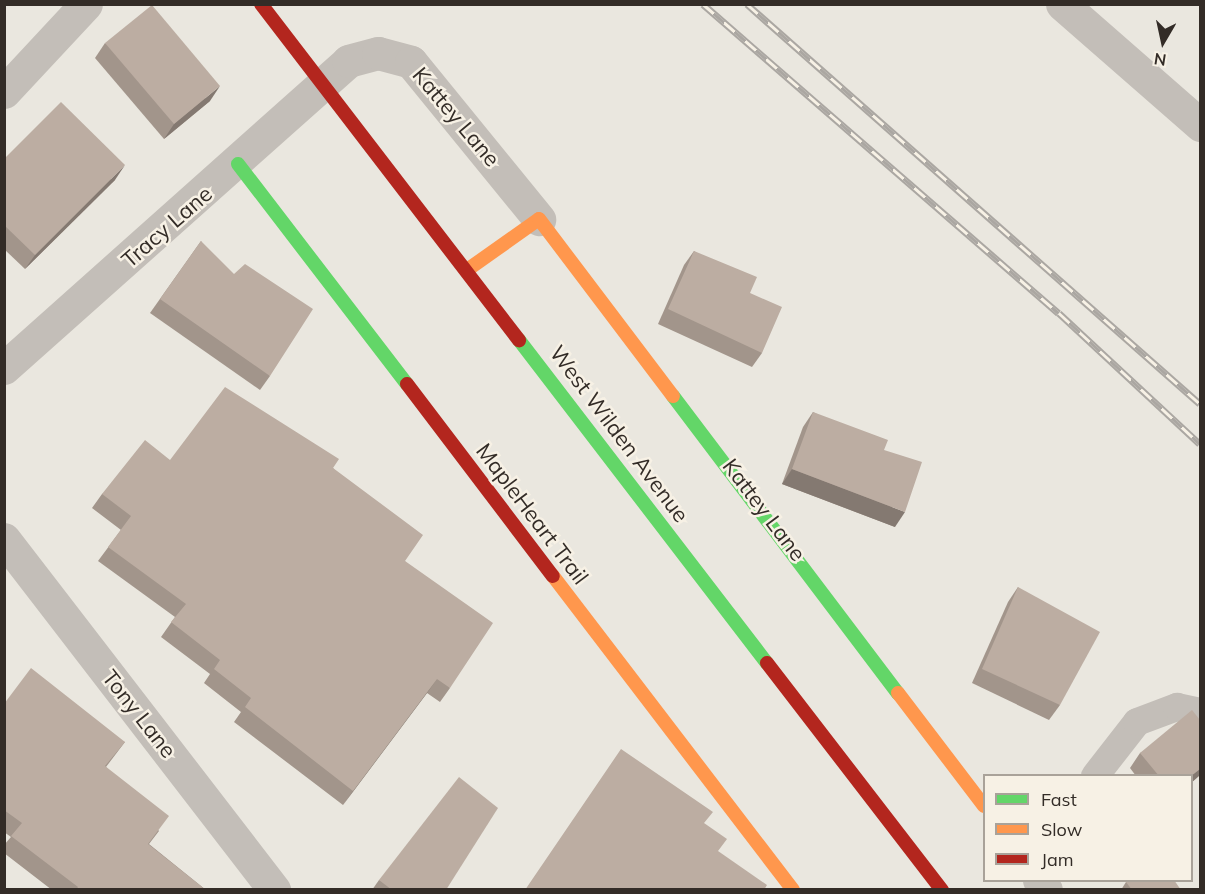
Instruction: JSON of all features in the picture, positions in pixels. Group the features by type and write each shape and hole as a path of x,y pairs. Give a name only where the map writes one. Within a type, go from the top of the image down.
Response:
{"street":[{"path":"4,92 86,4"},
{"name":"West Wilden Avenue","path":"261,4 322,78 942,890"},
{"path":"1062,4 1200,125"},
{"name":"Kattey Lane","path":"322,78 348,61 378,53 411,62 539,219 983,805"},
{"name":"Tracy Lane","path":"4,368 238,164 322,78"},
{"name":"MapleHeart Trail","path":"238,164 793,890"},
{"path":"467,270 539,219"},
{"name":"Tony Lane","path":"4,539 274,890"}],"lane":[{"path":"1097,774 1137,722 1177,707 1200,712"}],"building":[{"path":"152,5 220,86 174,124 105,43"},
{"path":"61,102 125,165 35,255 4,225 4,159"},
{"path":"201,241 234,274 245,264 313,309 270,376 160,299"},
{"path":"694,251 757,277 750,293 782,307 762,353 668,309"},
{"path":"225,387 339,459 333,468 423,535 405,561 493,623 450,688 437,679 353,791 245,707 251,698 214,669 220,660 171,622 186,604 108,547 131,516 102,494 145,440 170,460"},
{"path":"813,412 888,440 884,450 922,462 905,512 792,469"},
{"path":"1018,587 1100,632 1060,705 982,669"},
{"path":"31,668 125,742 105,766 169,816 148,844 206,890 76,890 78,887 11,836 22,823 4,810 4,704"},
{"path":"1192,710 1200,720 1200,769 1193,774 1157,774 1140,753"},
{"path":"621,749 713,812 704,823 727,839 718,851 767,885 764,890 525,890"},
{"path":"459,777 498,808 446,890 392,890 379,880"},
{"path":"1126,882 1175,882 1181,890 1132,890"}],"railway":[{"path":"703,4 1059,313 1200,444"},
{"path":"747,4 1200,404"}],"traffic: fast":[{"path":"238,164 407,384"},
{"path":"519,340 767,663"},
{"path":"673,396 898,693"}],"traffic: slow":[{"path":"467,270 539,219 673,396"},
{"path":"553,576 793,890"},
{"path":"898,693 983,805"}],"traffic: jam":[{"path":"261,4 519,340"},
{"path":"407,384 553,576"},
{"path":"767,663 942,890"}]}
